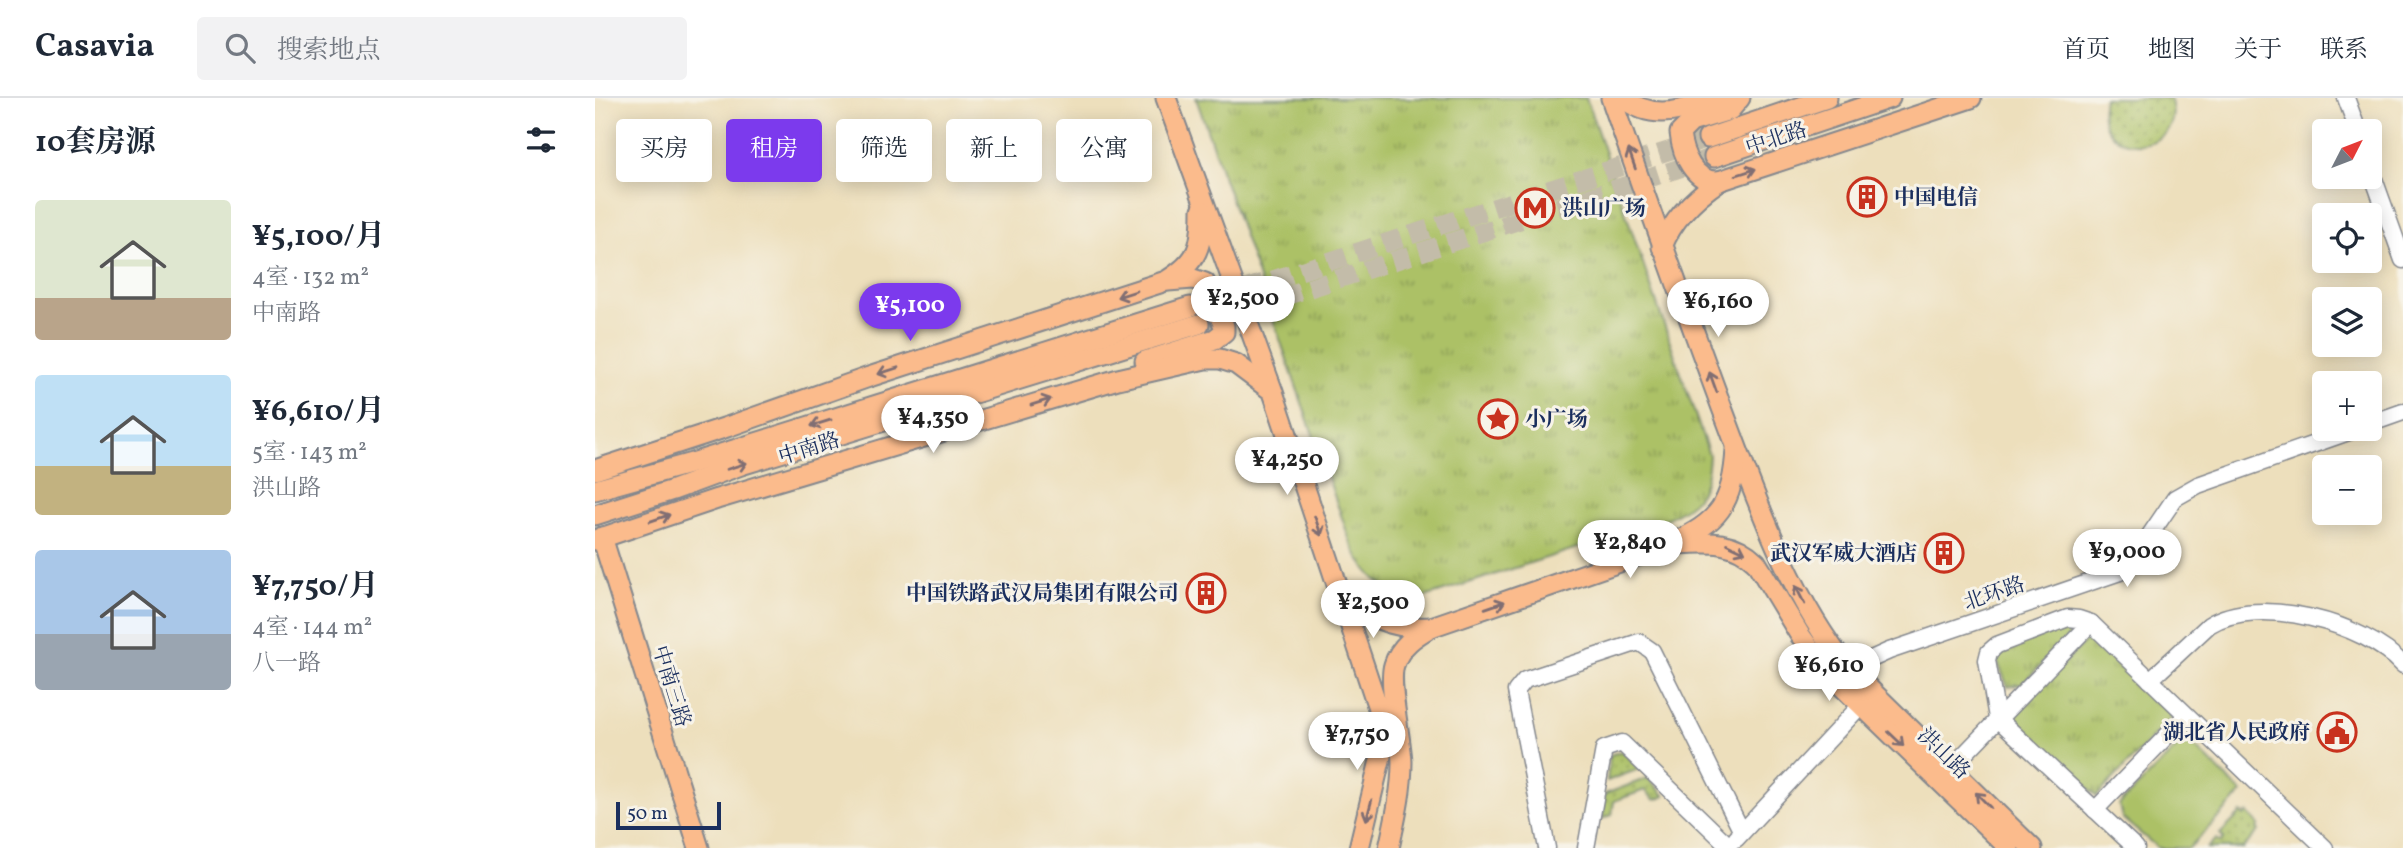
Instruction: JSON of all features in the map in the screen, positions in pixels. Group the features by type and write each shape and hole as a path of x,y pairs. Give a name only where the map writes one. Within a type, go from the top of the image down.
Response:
{"main road":[{"name":"洪山路","path":"1611,98 1662,247 1736,446 1808,611 1849,669 2032,848"},
{"path":"1623,98 1644,110 1667,113 1720,98"},
{"path":"1719,181 1709,181 1697,174 1688,160 1680,133 1691,122 1730,110 1740,98"},
{"name":"中北路","path":"1827,98 1711,147 1890,98"},
{"name":"中北路","path":"1662,247 1671,227 1682,212 1719,181 1971,98"},
{"path":"1169,103 1273,392 1382,720 1382,752 1359,848"},
{"path":"1166,281 1190,264 1200,246 1202,195"},
{"path":"595,470 869,377 1166,281 1193,279 1205,283 1224,326 1224,332 1215,339 1132,365 1118,379"},
{"name":"中南路","path":"595,489 1195,315 595,515"},
{"name":"中南路","path":"599,539 717,499 1118,379 1205,359 1220,359 1244,368 1273,392"},
{"path":"618,482 681,443"},
{"path":"1388,848 1401,784 1400,738 1391,676 1398,655 1410,640 1431,627 1669,545 1702,528 1724,504 1729,494 1735,474 1736,446"},
{"path":"673,490 717,499"},
{"name":"中南三路","path":"599,539 699,848"},
{"name":"洪山路","path":"1669,545 1717,542 1734,546 1756,562 1812,654 1826,671 2009,848"},
{"name":"中南三路","path":"595,556 685,848"},
{"path":"1340,589 1365,612 1383,623 1402,627 1431,627"}],"street":[{"path":"2346,98 2354,119"},
{"path":"2378,189 2403,260"},
{"path":"2382,419 2403,412"},
{"name":"北环路","path":"1849,669 1889,651 2120,572 2135,557 2175,498 2198,485 2323,441"},
{"path":"2150,680 2209,625 2232,615 2263,611 2301,616 2337,626 2385,650 2403,665"},
{"path":"2136,848 1997,718 1987,660 1989,652 1997,645 2067,618 2091,623 2325,848"},
{"path":"1951,768 2091,623"},
{"path":"1547,848 1516,691 1525,680 1639,642 1652,650 1742,832"},
{"path":"1586,848 1604,749 1622,743 1728,847 1861,705"},
{"path":"2095,810 2186,716"}],"green space":[{"name":"洪山广场","path":"1196,98 1586,98 1709,455 1706,480 1697,497 1683,510 1661,521 1422,598 1396,592 1376,580 1361,562 1349,538"},
{"path":"2104,98 2170,98 2172,117 2166,132 2154,141 2139,144 2124,142 2111,134 2103,119"},
{"path":"2071,623 2078,627 2022,684 2008,687 1997,661 2002,650"},
{"path":"2091,636 2173,716 2097,796 2011,716"},
{"path":"2180,744 2193,745 2242,793 2189,848 2158,848 2122,818 2119,805"},
{"path":"1622,751 1639,769 1607,781 1610,755"},
{"path":"1648,778 1665,796 1655,800 1645,790 1614,801 1612,815 1602,819 1605,794"},
{"path":"2241,813 2244,816 2247,813 2259,825 2259,831 2243,848 2207,848 2216,839 2220,842 2224,838 2220,834"}],"tunnel":[{"path":"1190,307 1708,138"},
{"path":"1199,324 1714,157"}],"place":[{"name":"中国电信","path":"1867,197"},
{"name":"洪山广场","path":"1535,208"},
{"name":"小广场","path":"1498,419"},
{"name":"武汉军威大酒店","path":"1944,553"},
{"name":"中国铁路武汉局集团有限公司","path":"1206,593"},
{"name":"湖北省人民政府","path":"2337,732"}]}
